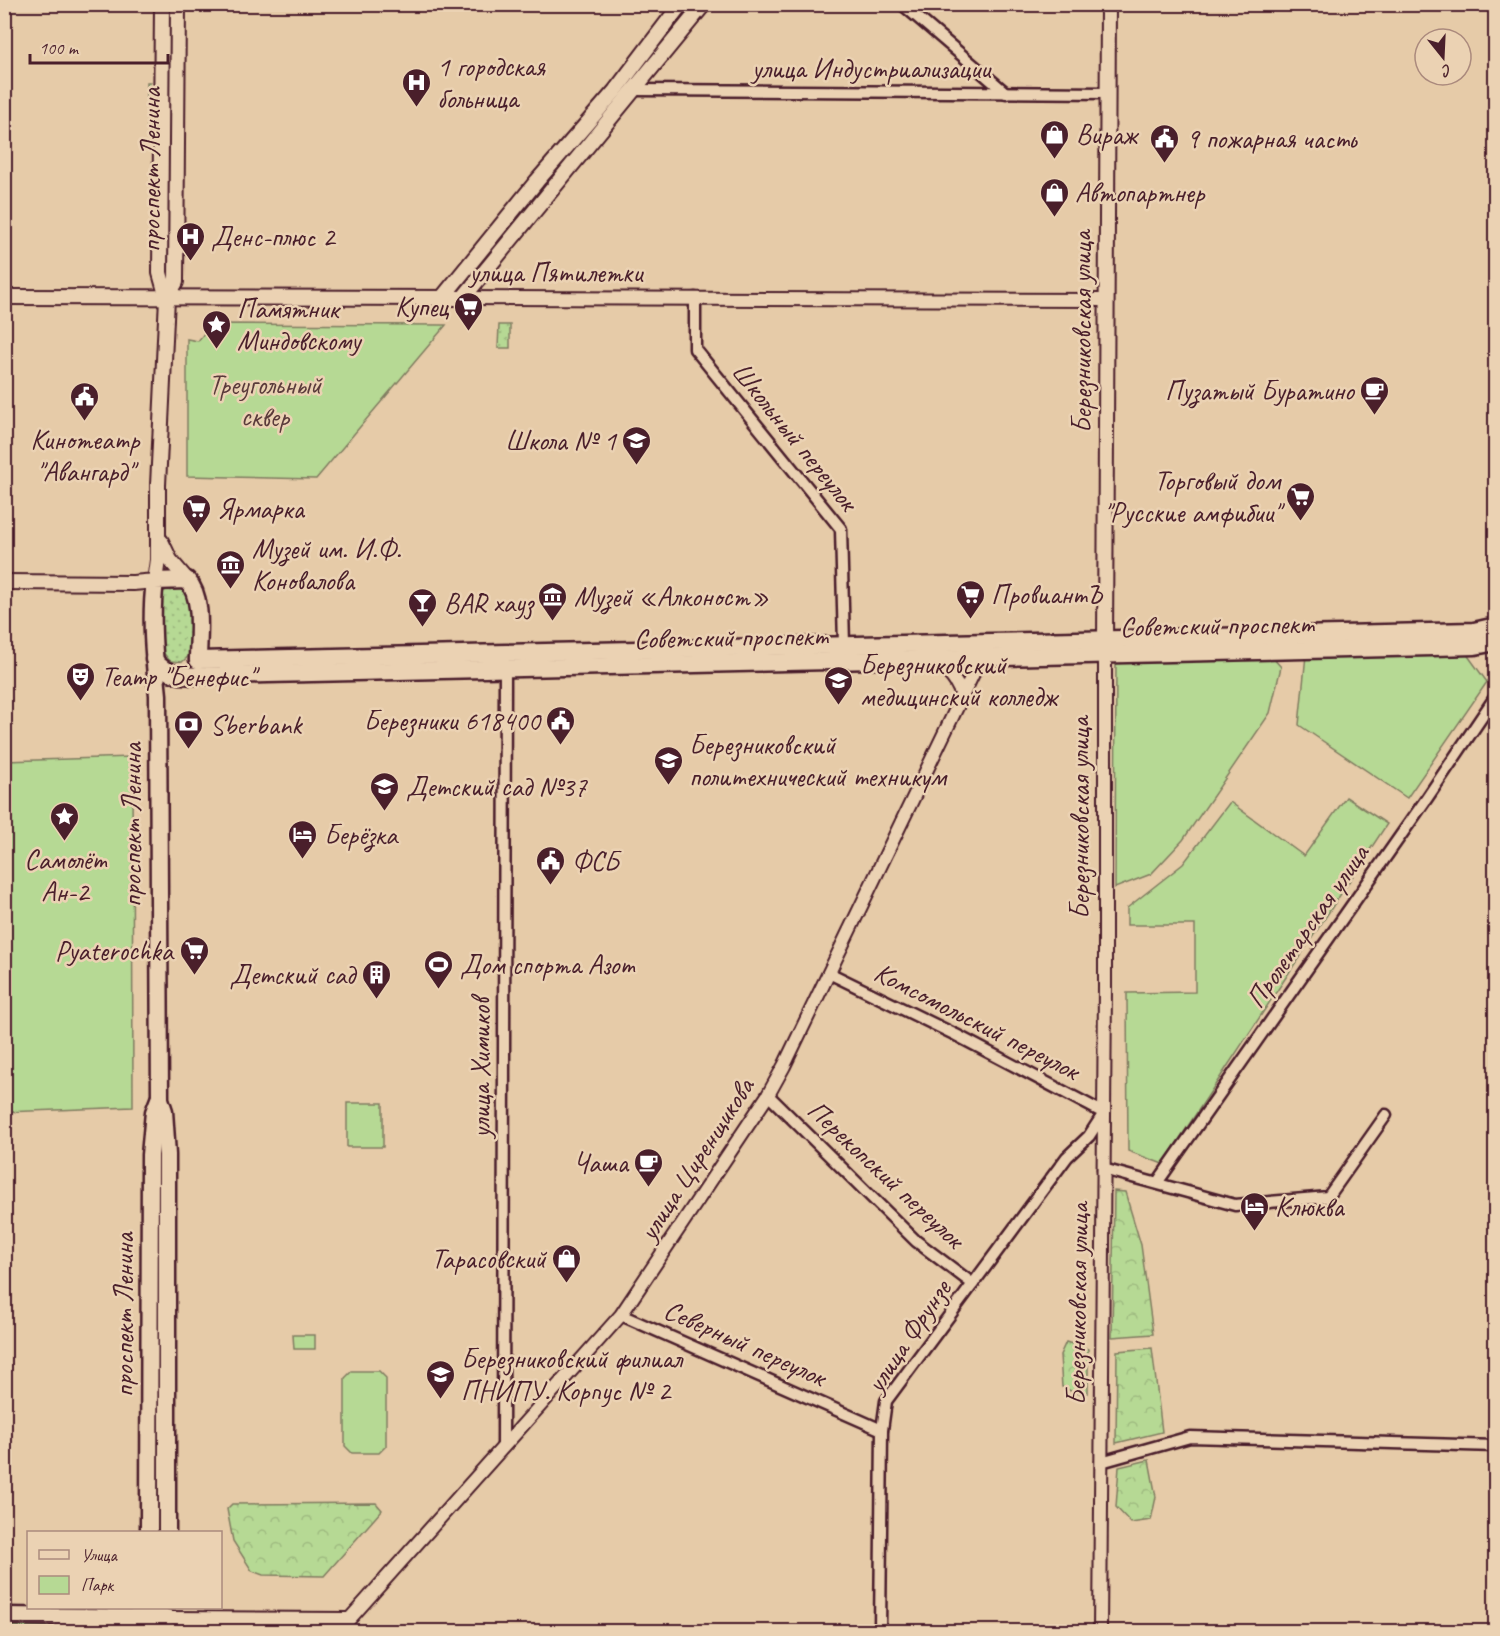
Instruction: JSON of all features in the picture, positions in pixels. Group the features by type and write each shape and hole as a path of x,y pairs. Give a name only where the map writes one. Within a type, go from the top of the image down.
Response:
{"main road":[{"name":"проспект Ленина","path":"162,4 160,273 166,298 158,560 152,605 158,695 160,1099 164,1111 167,1155 167,1531"},
{"name":"проспект Ленина","path":"166,298 176,282 178,4"},
{"path":"442,297 537,181 615,91 681,4"},
{"path":"463,298 704,4"},
{"name":"Березниковская улица","path":"1105,647 1108,4"},
{"path":"537,181 551,191"},
{"name":"улица Пятилетки","path":"4,297 463,298"},
{"name":"проспект Ленина","path":"158,528 165,551 193,586 197,599 198,660"},
{"path":"4,582 133,583 187,580"},
{"name":"Советский проспект","path":"198,660 922,660 980,658 1105,647 1474,631 1496,626"},
{"name":"Советский проспект","path":"180,675 844,645 988,642 1105,647 1475,646 1496,642"},
{"path":"154,659 162,669 180,675"},
{"path":"158,695 162,687 198,660"},
{"name":"проспект Ленина","path":"149,1531 150,1155 154,1112 160,1099"},
{"path":"4,1616 165,1619"}],"street":[{"path":"902,4 1006,93"},
{"name":"улица Индустриализации","path":"635,90 1108,93"},
{"name":"улица Пятилетки","path":"463,298 1107,300"},
{"name":"Школьный переулок","path":"695,298 695,349 842,529 844,645"},
{"name":"улица Циренщикова","path":"338,1632 621,1315 768,1095 988,642"},
{"name":"Березниковская улица","path":"1100,1632 1105,647"},
{"path":"922,660 948,671 962,696"},
{"name":"улица Химиков","path":"503,1447 505,661"},
{"name":"Пролетарская улица","path":"1156,1183 1496,696"},
{"name":"Комсомольский переулок","path":"829,973 956,1035 1104,1113"},
{"name":"Перекопский переулок","path":"768,1095 916,1241 973,1284"},
{"name":"улица Фрунзе","path":"880,1632 882,1430 886,1401 1067,1156 1089,1136 1104,1113"},
{"path":"1103,1169 1234,1204 1328,1197 1386,1115"},
{"name":"Северный переулок","path":"621,1315 882,1430"},
{"path":"1101,1462 1190,1437 1496,1446"},
{"path":"165,1619 349,1619"}],"green space":[{"path":"172,4 171,272 166,271 169,5"},
{"path":"147,82 150,82 151,91 157,99 155,125 147,127"},
{"path":"537,188 543,197 482,266 477,262"},
{"name":"Треугольный сквер","path":"204,324 446,325 316,479 187,476 187,339 198,341 206,331"},
{"path":"499,325 510,325 510,348 498,348"},
{"path":"173,585 190,591 191,654 182,662 170,661 161,650 162,593"},
{"path":"1466,653 1487,682 1407,798 1299,725 1306,655"},
{"path":"1271,656 1281,667 1270,713 1183,840 1151,874 1115,888 1116,660"},
{"path":"132,757 133,1107 5,1112 5,761"},
{"path":"1346,797 1387,824 1163,1164 1128,1151 1127,993 1195,992 1195,925 1127,925 1127,908 1183,864 1230,802 1304,856"},
{"path":"347,1103 383,1103 383,1147 347,1147"},
{"path":"1114,1191 1125,1192 1141,1245 1153,1334 1112,1337"},
{"path":"293,1335 315,1335 315,1349 294,1349"},
{"path":"1066,1342 1088,1349 1088,1393 1075,1393 1062,1387 1060,1355"},
{"path":"1152,1348 1162,1432 1116,1443 1117,1351"},
{"path":"352,1371 379,1371 386,1378 386,1446 379,1453 352,1453 345,1446 345,1378"},
{"path":"1149,1460 1156,1497 1151,1520 1131,1523 1116,1507 1119,1467"},
{"path":"376,1503 382,1510 324,1576 263,1575 252,1571 233,1541 227,1509 232,1504"},
{"path":"5,1621 75,1622 75,1631 5,1632"},
{"path":"214,1624 308,1625 308,1631 214,1631"}],"place":[{"name":"1 городская больница","path":"416,108"},
{"name":"Вираж","path":"1055,160"},
{"name":"9 пожарная часть","path":"1165,164"},
{"name":"Автопартнер","path":"1054,218"},
{"name":"Денс-плюс 2","path":"190,262"},
{"name":"Купец","path":"469,332"},
{"name":"Памятник Миндовскому","path":"216,350"},
{"name":"Пузатый Буратино","path":"1375,416"},
{"name":"Кинотеатр \"Авангард\"","path":"85,422"},
{"name":"Школа № 1","path":"637,466"},
{"name":"Торговый дом \"Русские амфибии\"","path":"1301,522"},
{"name":"Ярмарка","path":"196,534"},
{"name":"Музей им. И.Ф. Коновалова","path":"231,590"},
{"name":"ПровиантЪ","path":"970,620"},
{"name":"Музей «Алконост»","path":"553,622"},
{"name":"BAR хауз","path":"423,628"},
{"name":"Театр \"Бенефис\"","path":"80,702"},
{"name":"Березниковский медицинский колледж","path":"839,706"},
{"name":"Березники 618400","path":"561,746"},
{"name":"Sberbank","path":"189,750"},
{"name":"Березниковский политехнический техникум","path":"668,786"},
{"name":"Детский сад №37","path":"385,812"},
{"name":"Самолёт Ан-2","path":"65,842"},
{"name":"Берёзка","path":"303,860"},
{"name":"ФСБ","path":"551,886"},
{"name":"Pyaterochka","path":"194,976"},
{"name":"Дом спорта Азот","path":"439,990"},
{"name":"Детский сад","path":"376,1000"},
{"name":"Чаша","path":"649,1188"},
{"name":"Клюква","path":"1254,1232"},
{"name":"Тарасовский","path":"567,1284"},
{"name":"Березниковский филиал ПНИПУ. Корпус № 2","path":"440,1400"}]}
